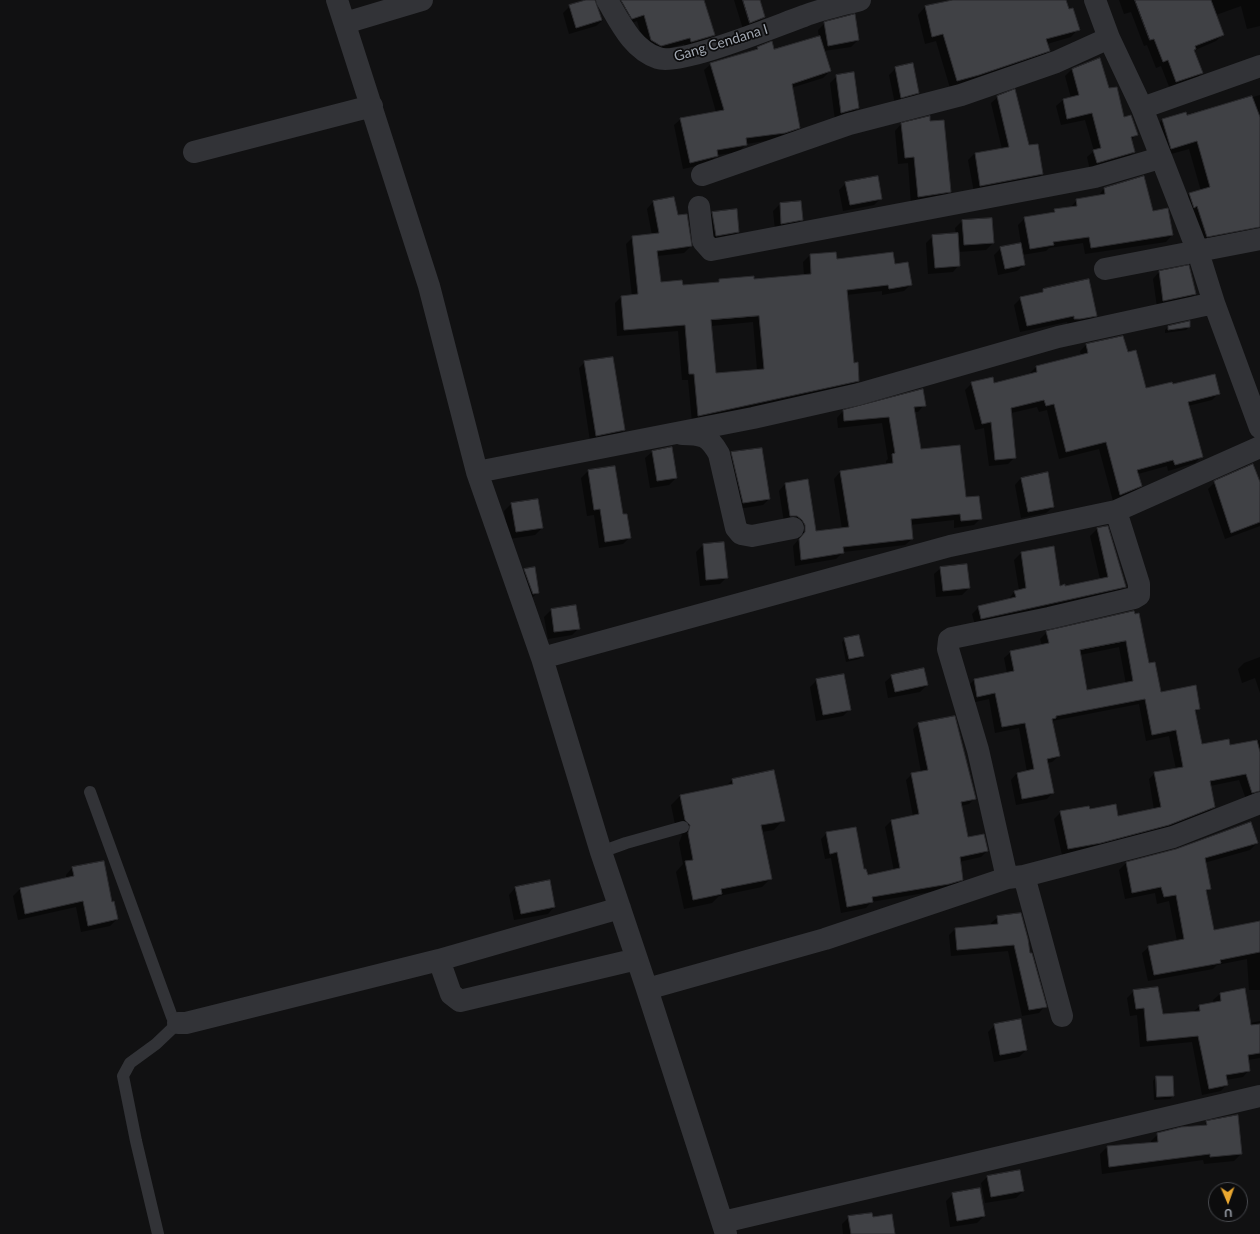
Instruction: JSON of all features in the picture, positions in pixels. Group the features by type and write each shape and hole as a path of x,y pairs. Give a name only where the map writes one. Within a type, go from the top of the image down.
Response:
{"street":[{"path":"337,0 429,286 477,472 542,658 601,852 724,1228 1260,1096"},
{"path":"345,23 422,0"},
{"name":"Gang Cendana I","path":"607,0 626,33 644,50 660,59 667,60 723,46 823,10 860,0"},
{"path":"1095,0 1109,38 1142,108 1160,158 1198,252 1214,303 1260,428"},
{"path":"702,175 849,124 961,95 1056,62 1109,38"},
{"path":"1142,108 1260,66"},
{"path":"194,152 372,106"},
{"path":"699,207 703,241 711,250 1095,177 1160,158"},
{"path":"1105,269 1260,239"},
{"path":"477,472 676,433 859,394 1058,337 1214,303"},
{"path":"676,433 697,434 705,437 713,444 719,454 736,528 741,534 752,536 793,528"},
{"path":"542,658 950,546 1116,511 1260,447"},
{"path":"1062,1016 1015,877 947,644 952,638 1049,618 1134,598 1139,595 1139,584 1116,511"},
{"path":"647,989 826,939 1015,877 1173,837 1260,803"},
{"path":"178,1023 186,1023 439,960 620,908"},
{"path":"439,960 451,994 460,1001 637,959"}],"lane":[{"path":"90,792 172,1017 178,1023 156,1044 130,1063 123,1076 136,1141 158,1234"},
{"path":"601,852 626,843 683,827"}],"building":[{"path":"586,0 595,0 602,20 576,28 569,5"},
{"path":"621,0 704,0 715,35 691,42 690,38 661,46 651,40 644,15 632,19"},
{"path":"743,0 760,0 765,17 750,23"},
{"path":"953,0 1066,0 1069,9 1073,8 1080,30 1046,39 1050,51 957,81 943,34 932,37 925,6"},
{"path":"1135,0 1211,0 1224,35 1195,46 1196,49 1194,50 1203,73 1176,82 1168,60 1163,62 1154,39 1150,40"},
{"path":"855,14 859,40 828,46 824,22"},
{"path":"820,36 831,71 792,84 800,128 785,133 746,138 747,145 717,150 718,156 690,163 680,118 724,110 710,63 758,49 757,47 772,41 774,49"},
{"path":"1100,58 1109,88 1117,87 1124,117 1131,115 1138,135 1131,137 1135,152 1097,163 1093,150 1101,148 1092,113 1067,119 1063,99 1079,95 1072,69"},
{"path":"913,63 919,93 901,98 895,67"},
{"path":"854,72 859,108 841,113 836,75"},
{"path":"1015,89 1029,145 1038,144 1043,174 980,186 975,153 1009,147 997,96"},
{"path":"1252,96 1260,117 1260,227 1207,237 1197,206 1194,208 1189,193 1210,187 1197,141 1171,149 1162,119 1186,112 1187,115"},
{"path":"930,116 930,121 944,120 951,192 918,197 914,157 905,158 901,123"},
{"path":"878,176 882,199 850,205 845,182"},
{"path":"1144,176 1153,211 1168,208 1173,235 1091,248 1089,237 1053,242 1054,245 1030,249 1024,217 1055,212 1054,209 1077,206 1076,199 1105,194 1104,188"},
{"path":"674,197 678,215 687,214 692,246 657,251 661,282 682,280 683,285 719,282 719,279 754,276 754,279 811,274 810,254 836,252 837,259 893,252 895,264 908,262 912,285 889,289 888,285 847,290 854,363 858,362 859,381 698,416 694,374 689,374 685,325 624,330 621,296 638,294 632,236 659,233 653,201","holes":["759,316 764,369 716,373 711,320"]},
{"path":"801,201 803,220 781,224 780,203"},
{"path":"737,209 739,232 716,236 712,212"},
{"path":"992,218 994,243 964,245 962,220"},
{"path":"958,233 960,266 935,268 932,235"},
{"path":"1021,243 1025,265 1005,269 1000,247"},
{"path":"1189,265 1196,294 1163,301 1159,271"},
{"path":"1089,279 1097,316 1074,319 1074,316 1027,326 1020,297 1043,292 1043,289"},
{"path":"1190,321 1190,327 1168,330 1168,326"},
{"path":"1123,336 1128,352 1136,350 1146,388 1172,382 1173,384 1215,374 1220,394 1188,402 1203,457 1175,465 1173,460 1137,470 1142,486 1120,495 1106,442 1066,452 1054,404 1046,406 1044,400 1011,408 1016,458 995,460 991,422 982,424 971,382 993,377 994,383 1037,372 1036,366 1088,353 1086,344"},
{"path":"613,357 625,430 596,436 584,361"},
{"path":"923,389 926,406 914,407 921,449 960,445 966,497 979,496 982,519 961,521 960,514 911,519 913,539 843,547 844,553 801,560 799,539 805,532 805,525 797,516 790,516 785,483 808,479 816,531 849,527 840,471 893,463 892,454 895,453 889,417 844,421 843,410"},
{"path":"672,447 677,478 657,481 652,451"},
{"path":"762,448 770,499 743,503 731,452"},
{"path":"1253,464 1260,482 1260,522 1231,533 1214,481"},
{"path":"615,466 623,514 627,514 631,538 605,542 600,509 594,510 588,470"},
{"path":"1048,472 1054,507 1028,512 1021,478"},
{"path":"538,499 543,528 516,532 511,503"},
{"path":"1108,526 1126,587 981,619 978,606 1016,597 1014,591 1026,588 1021,552 1054,546 1060,586 1108,577 1097,528"},
{"path":"724,542 728,578 706,580 703,544"},
{"path":"967,564 970,588 943,591 940,567"},
{"path":"535,567 539,593 533,594 524,569"},
{"path":"576,605 580,629 554,632 551,609"},
{"path":"1134,611 1135,614 1139,613 1149,663 1155,662 1161,692 1196,685 1200,709 1195,710 1202,744 1229,739 1230,745 1257,740 1260,752 1260,791 1252,793 1246,774 1210,781 1215,807 1169,825 1101,843 1068,849 1060,811 1089,806 1090,809 1116,804 1118,816 1161,807 1154,772 1183,767 1176,730 1152,735 1145,699 1056,716 1056,718 1052,719 1060,756 1047,759 1054,793 1022,799 1017,773 1034,769 1025,723 1002,727 995,693 977,697 974,679 1014,671 1010,651 1049,643 1046,631","holes":["1126,641 1133,681 1087,690 1080,650"]},
{"path":"859,635 864,656 849,659 844,638"},
{"path":"924,668 928,685 895,692 891,675"},
{"path":"844,674 851,710 823,715 816,679"},
{"path":"955,716 976,799 961,802 968,837 984,834 988,851 960,857 963,880 949,884 872,897 873,902 847,907 837,852 830,854 826,832 856,827 864,869 866,869 868,875 900,868 891,820 919,814 911,773 928,770 918,723"},
{"path":"774,770 785,821 761,825 772,879 721,889 722,894 693,900 685,861 693,860 688,833 690,825 685,820 680,795 733,784 732,779"},
{"path":"1251,822 1258,843 1205,858 1211,889 1206,890 1214,930 1260,921 1260,952 1220,960 1221,963 1154,975 1148,946 1184,939 1176,895 1164,897 1161,887 1132,893 1126,862 1176,849"},
{"path":"104,861 112,902 114,901 118,919 88,926 83,901 25,914 20,888 74,876 72,867"},
{"path":"550,880 555,907 521,914 515,887"},
{"path":"1021,913 1030,953 1032,953 1047,1007 1029,1010 1014,945 957,950 955,928 998,924 997,916"},
{"path":"1158,987 1163,1014 1200,1011 1199,1005 1221,1001 1220,993 1245,988 1251,1025 1260,1024 1260,1053 1248,1055 1250,1071 1226,1075 1228,1085 1209,1089 1198,1036 1147,1041 1144,1008 1136,1009 1133,990"},
{"path":"1021,1019 1027,1050 1000,1055 994,1024"},
{"path":"1156,1076 1173,1076 1174,1096 1157,1097"},
{"path":"1238,1115 1242,1154 1210,1157 1210,1154 1109,1167 1107,1146 1158,1142 1157,1133 1181,1127 1207,1125 1206,1121"},
{"path":"1020,1170 1024,1191 991,1197 987,1176"},
{"path":"980,1188 985,1216 957,1221 952,1193"},
{"path":"872,1213 873,1217 892,1214 895,1234 851,1234 848,1216"}]}
